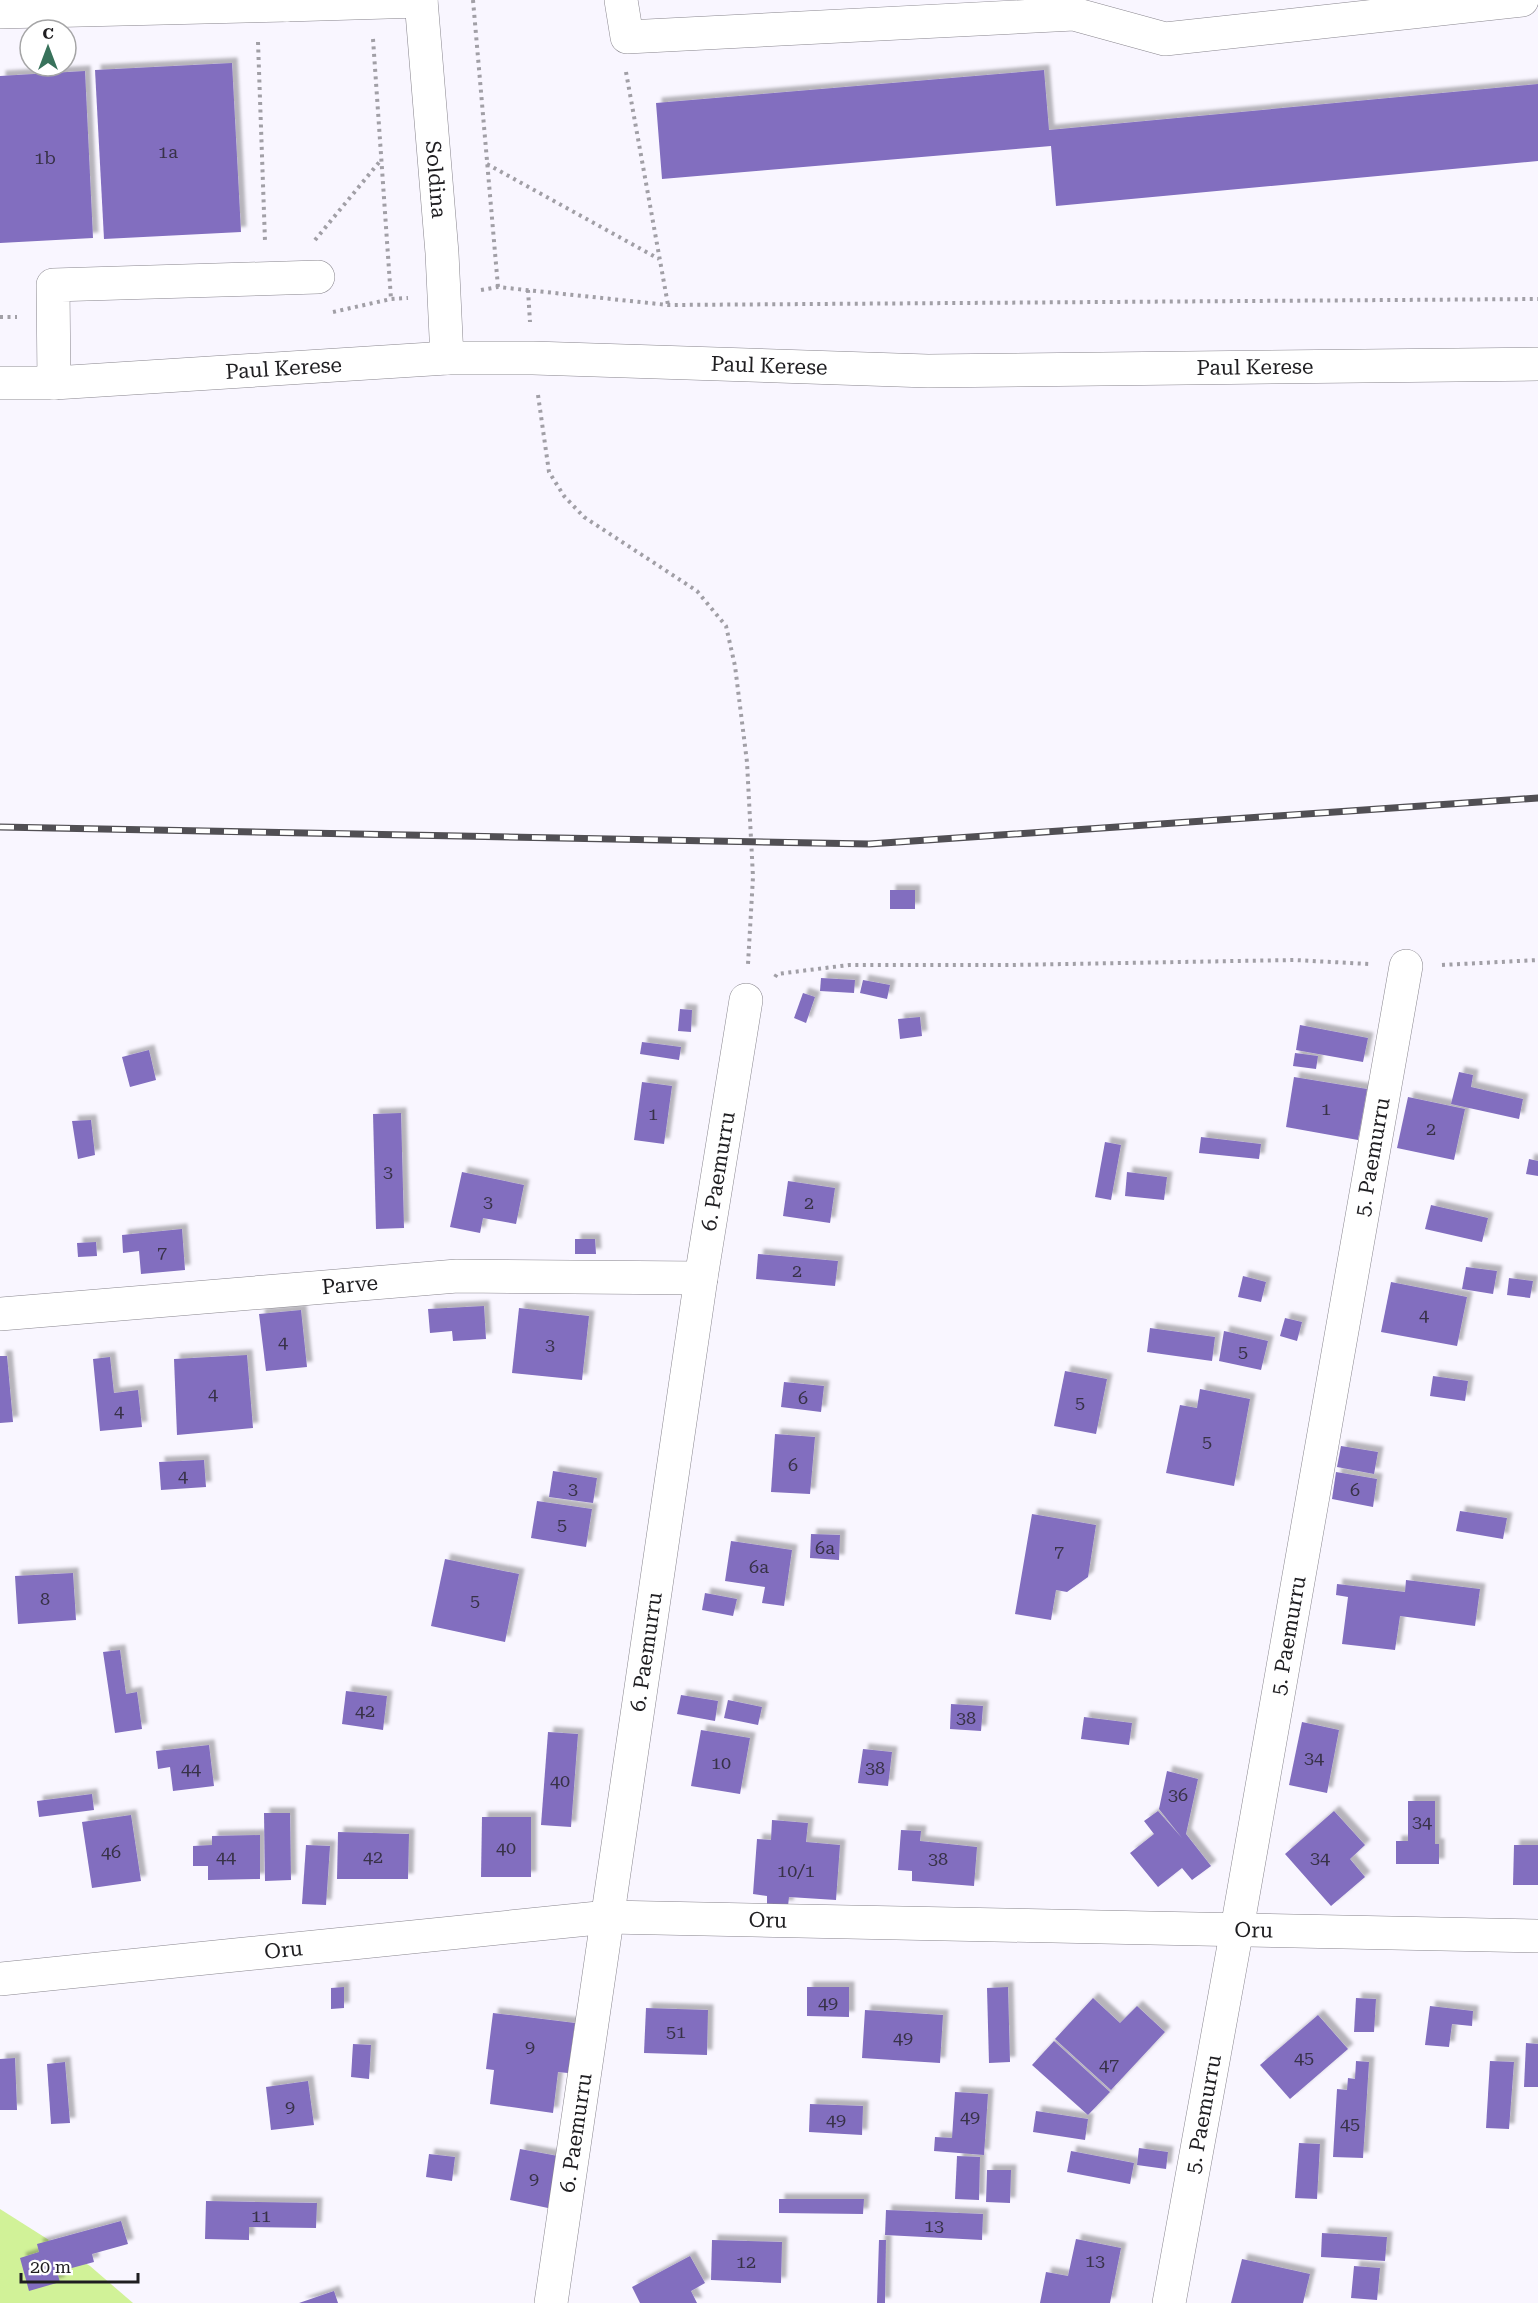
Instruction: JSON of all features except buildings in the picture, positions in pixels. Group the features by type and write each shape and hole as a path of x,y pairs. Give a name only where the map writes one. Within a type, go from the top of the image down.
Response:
{"main road":[{"path":"0,12 421,0"},
{"name":"Soldina","path":"421,0 447,358"},
{"path":"621,0 627,37 1074,14 1165,39 1522,0"},
{"path":"54,382 52,285 318,277"},
{"name":"Paul Kerese","path":"0,383 54,382 447,358 533,358 928,371 1538,364"},
{"name":"5. Paemurru","path":"1169,2303 1406,966"},
{"name":"6. Paemurru","path":"551,2303 701,1278 746,1000"},
{"name":"Parve","path":"0,1314 457,1276 701,1278"},
{"name":"Oru","path":"0,1980 608,1917 1538,1936"}],"path":[{"path":"472,0 498,287"},
{"path":"370,3 391,299"},
{"path":"265,243 277,4"},
{"path":"627,37 626,71 668,305"},
{"path":"285,278 381,160"},
{"path":"487,164 660,259"},
{"path":"444,295 498,287 668,305 1538,299"},
{"path":"528,290 533,358 549,472 564,496 584,517 697,591 726,626 735,666 743,730 753,877 746,1000"},
{"path":"746,1000 777,974 849,964 1294,960 1406,966 1538,960"}],"green space":[{"path":"0,2209 90,2266 133,2303 0,2303"}],"railway":[{"path":"0,827 869,844 1538,798"}]}
